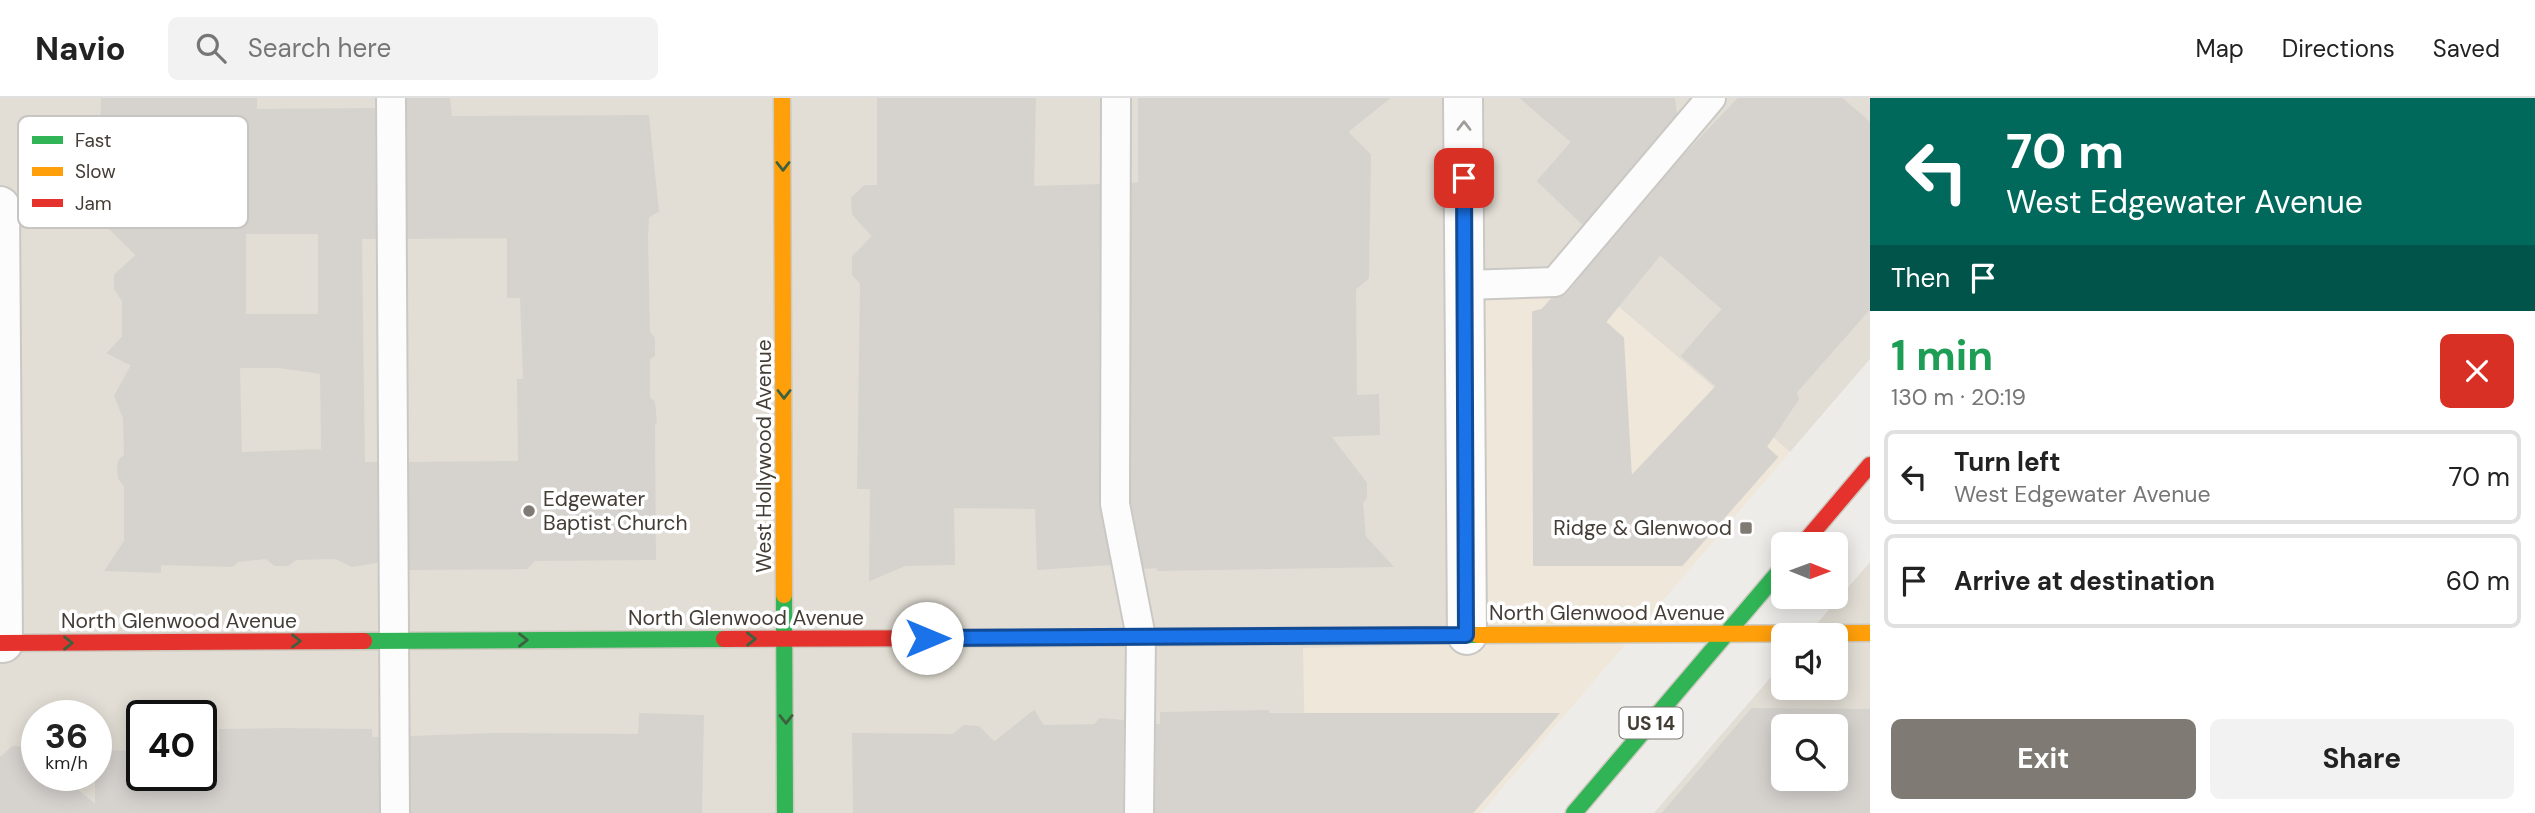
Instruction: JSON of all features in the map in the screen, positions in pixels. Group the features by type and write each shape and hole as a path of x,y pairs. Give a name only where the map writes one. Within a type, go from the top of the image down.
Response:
{"street":[{"name":"West Hollywood Avenue","path":"782,98 785,813"},
{"path":"1464,98 1466,635"},
{"path":"0,206 2,643"},
{"path":"1813,532 1870,465"},
{"name":"US 14","path":"1574,813 1771,581"},
{"name":"North Glenwood Avenue","path":"2,643 1870,633"}],"lane":[{"path":"391,98 395,813"},
{"path":"1116,98 1115,504 1141,637 1139,813"},
{"path":"1465,285 1555,282 1711,98"}],"shaded area":[{"path":"0,98 1870,98 1870,359 1790,452 1572,268 1474,644 1383,813 0,813"},
{"path":"1572,267 1790,452 1481,813 1383,813 1305,744 1303,648 1474,644 1469,288"},
{"path":"1870,562 1870,813 1654,813 1771,677 1771,700 1848,700 1848,623 1817,623 1829,609 1848,609 1848,587"}],"building":[{"path":"102,98 256,98 256,110 374,109 375,238 361,238 364,463 376,463 377,562 352,566 336,558 296,559 288,565 275,565 266,558 238,561 232,566 160,564 160,572 106,570 125,541 125,486 119,478 118,469 119,461 125,455 124,418 115,396 132,365 108,353 123,337 123,301 115,289 115,275 137,255 109,228 248,228 248,116 101,116","holes":["245,233 319,233 319,315 245,315","239,367 279,367 321,373 322,450 241,453"]},
{"path":"408,98 449,98 451,117 648,116 658,211 648,217 647,236 649,332 654,338 654,355 649,359 649,398 654,402 656,422 655,559 534,560 527,568 410,569 410,463 519,462 518,380 524,380 521,297 508,297 508,237 408,238"},
{"path":"878,98 1035,98 1033,187 1099,185 1098,504 1110,564 1038,569 1036,508 953,507 954,564 905,565 870,580 871,488 858,488 861,283 853,275 853,257 873,236 853,214 852,198 865,186 878,186"},
{"path":"1139,98 1389,98 1347,132 1370,155 1368,278 1355,289 1356,396 1378,395 1379,434 1330,436 1366,483 1366,498 1362,503 1365,537 1392,566 1158,570 1158,567 1144,568 1132,502 1132,184 1139,183"},
{"path":"1521,98 1674,98 1676,114 1583,224 1538,181 1572,142"},
{"path":"1739,98 1841,98 1870,123 1870,308 1796,392 1798,399 1766,447 1777,457 1682,565 1534,565 1533,312 1542,310 1552,299 1568,293 1682,158","holes":["1660,254 1723,309 1682,356 1717,386 1631,477 1623,338 1605,322"]},
{"path":"1752,709 1870,710 1870,813 1663,813"},
{"path":"1034,711 1043,726 1095,725 1100,719 1123,721 1122,813 854,813 853,734 953,735 964,726 979,727 994,743"},
{"path":"1268,711 1268,714 1558,714 1472,813 1156,813 1157,725 1161,725 1161,713"},
{"path":"640,714 703,716 701,813 412,813 411,737 493,734 639,735"},
{"path":"220,730 371,730 371,738 378,738 378,813 0,813 0,758 13,747 21,748 21,791 78,791 96,806 96,791 112,791 112,751 126,752 126,791 217,791"}],"traffic: fast":[{"path":"1574,813 1771,581"},
{"path":"784,595 785,813"},
{"path":"1000,638 1478,635"},
{"path":"364,641 724,639"}],"traffic: slow":[{"path":"782,98 784,595"},
{"path":"1478,635 1870,633"}],"traffic: jam":[{"path":"1813,532 1870,465"},
{"path":"724,639 1000,638"},
{"path":"0,643 364,641"}],"place":[{"name":"Edgewater Baptist Church","path":"529,511"},
{"name":"Ridge & Glenwood","path":"1746,528"}],"route":[{"path":"927,638 1466,635 1464,178"}]}
